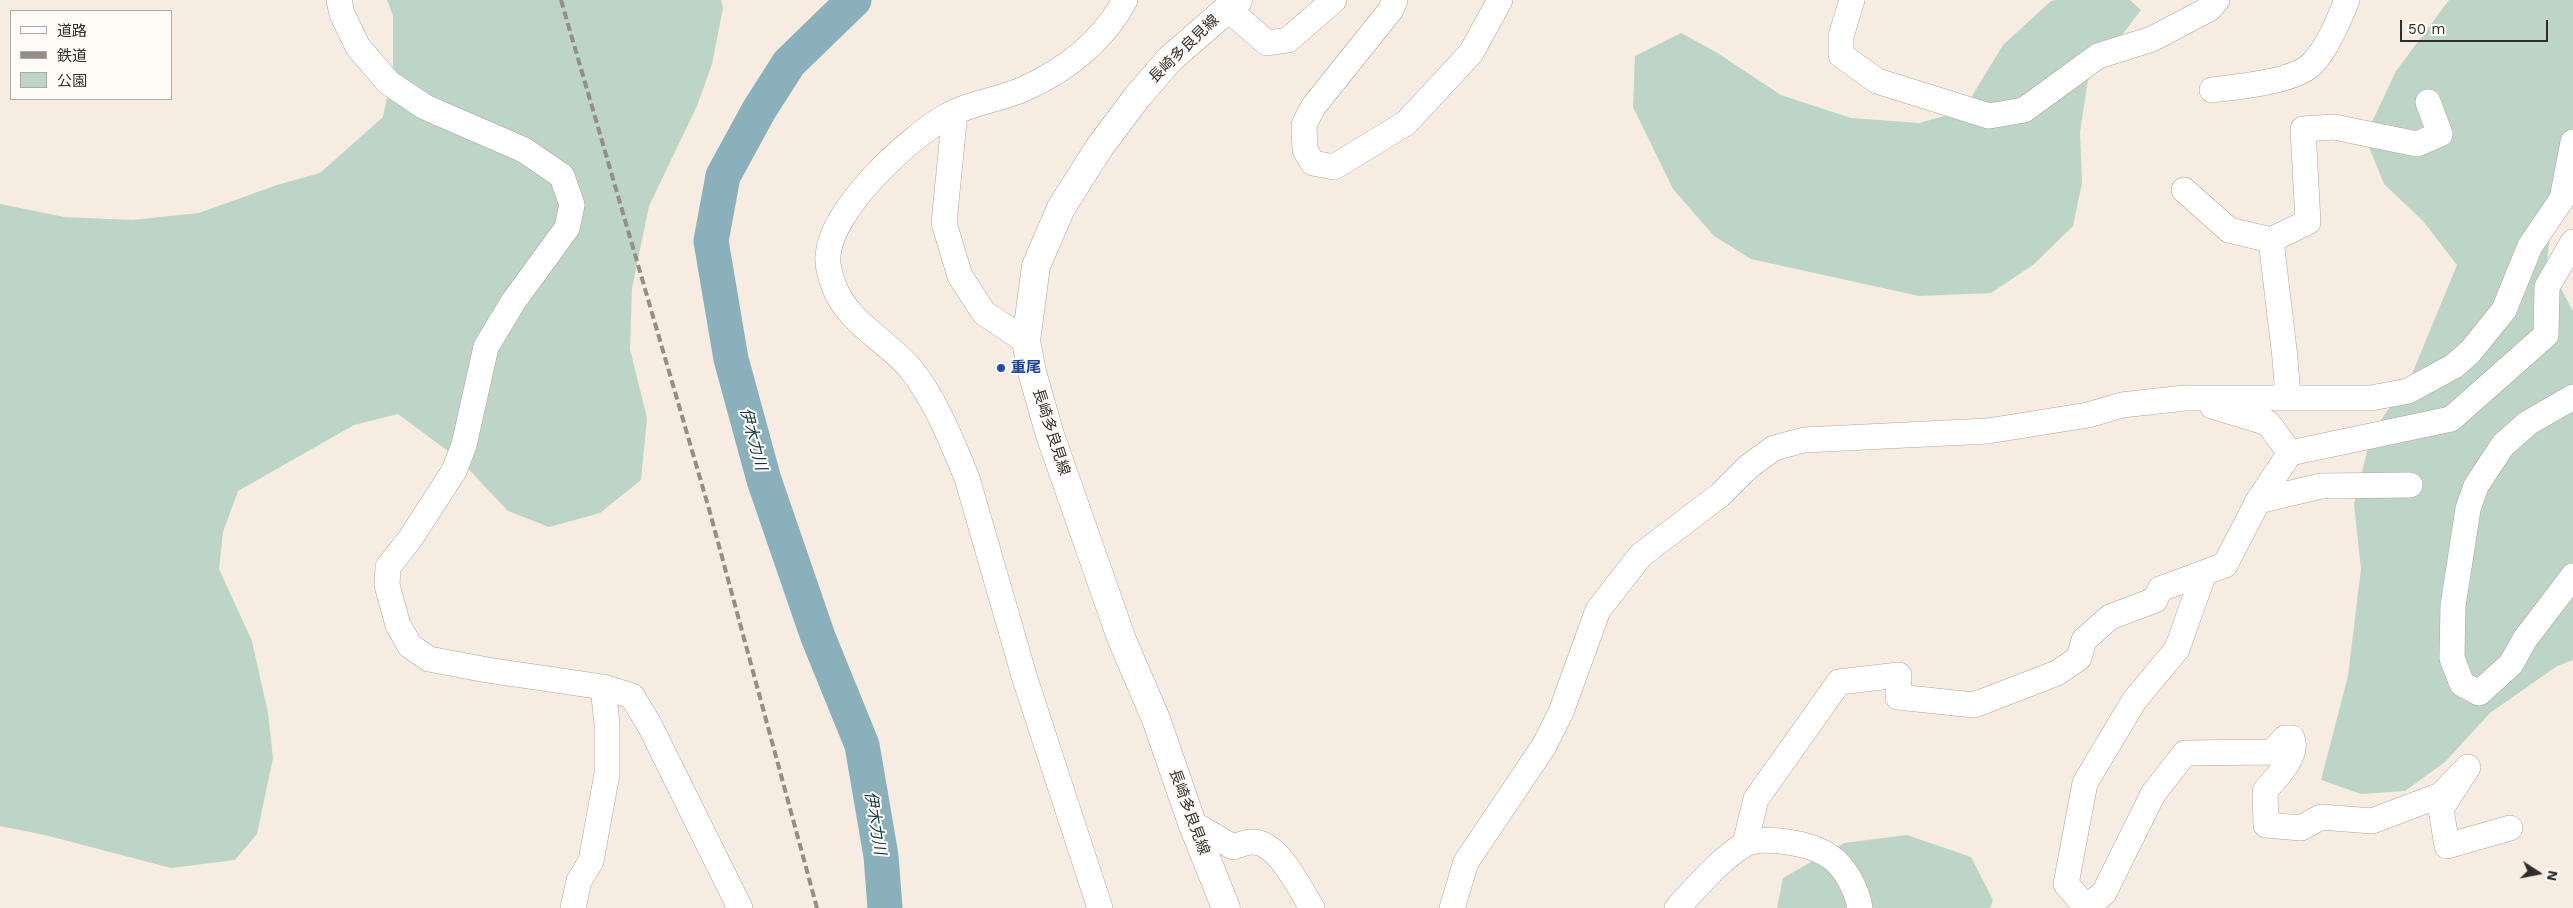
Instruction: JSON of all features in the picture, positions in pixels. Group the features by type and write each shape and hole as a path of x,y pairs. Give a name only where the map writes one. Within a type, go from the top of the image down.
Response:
{"main road":[{"name":"長崎多良見線","path":"1226,908 1192,822 1156,719 1122,640 1050,435 1032,372 1026,341 1036,266 1061,208 1099,148 1137,96 1170,59 1233,4"}],"street":[{"path":"339,0 342,14 358,46 389,82 425,106 524,150 562,176 572,205 567,228 513,302 486,347 464,444 454,471 410,539 388,567 387,585 398,625 410,646 428,659 487,670 603,687 632,696 650,726 740,908"},
{"path":"1100,908 1025,679 967,478 937,409 910,368 846,308 833,285 828,256 838,222 861,191 912,140 949,115 1025,88 1085,53 1114,19 1125,0"},
{"path":"1233,4 1267,43 1288,40 1334,0"},
{"path":"1395,0 1390,11 1313,106 1304,125 1305,150 1314,163 1334,167 1406,123 1471,53 1500,0"},
{"path":"1852,0 1841,36 1841,55 1877,81 1989,116 2024,110 2098,56 2152,39 2208,9 2217,0"},
{"path":"2212,90 2275,81 2311,65 2336,28 2347,0"},
{"path":"2184,190 2229,230 2271,240 2308,222 2303,129 2334,127 2417,144 2440,134 2428,102"},
{"path":"949,115 954,122 944,223 960,276 984,313 1026,341"},
{"path":"1452,908 1466,862 1544,746 1561,712 1598,610 1641,555 1720,495 1748,467 1774,448 1804,440 1988,431 2088,415 2122,404 2186,398 2371,398 2408,391 2454,366 2470,352 2504,310 2530,246 2562,199 2573,142"},
{"path":"2271,240 2286,358 2288,398"},
{"path":"1745,844 1756,800 1839,682 1899,675 1898,697 1974,705 2058,673 2079,658 2084,640 2110,617 2154,600 2160,589 2225,565 2258,501 2290,453 2451,419 2546,335 2547,287 2573,242"},
{"path":"2573,397 2528,423 2503,445 2476,486 2468,509 2453,606 2452,658 2462,684 2479,693 2511,664 2525,639 2573,576"},
{"path":"2186,398 2268,423 2290,453"},
{"path":"2258,501 2321,486 2410,485"},
{"path":"2204,573 2177,649 2134,701 2085,783 2066,884 2086,907 2104,893 2154,794 2185,753 2272,752 2285,738 2292,738 2294,744 2289,761 2265,791 2266,824 2301,828 2321,817 2372,821 2441,795 2468,767 2442,809 2448,846 2510,828"},
{"path":"574,908 579,881 591,861 607,774 607,724 603,687"},
{"path":"1192,822 1233,847 1252,842 1265,845 1281,858 1312,908"},
{"path":"1676,908 1745,844 1774,840 1804,846 1830,856 1851,880 1860,908"}],"green space":[{"path":"387,0 721,0 723,8 712,64 697,106 649,206 632,288 630,349 647,418 641,480 600,513 549,527 508,511 460,460 398,414 354,425 238,491 223,532 219,569 252,641 268,713 273,758 257,834 235,860 171,868 45,835 0,826 0,204 64,217 132,220 199,213 277,185 320,173 383,117 393,68 393,16"},
{"path":"2130,0 2141,10 2088,80 2080,132 2082,183 2073,226 2033,265 1991,293 1919,296 1751,259 1714,236 1673,189 1633,107 1635,56 1681,33 1716,52 1781,95 1851,118 1919,123 1963,111 2003,45 2051,1"},
{"path":"2449,0 2573,0 2573,154 2556,173 2547,263 2573,311 2573,660 2557,666 2490,713 2445,762 2405,791 2361,794 2321,780 2348,676 2361,569 2354,504 2371,435 2412,374 2457,265 2423,221 2384,184 2365,137 2396,71"},
{"path":"1907,835 1971,857 1993,900 1990,908 1777,908 1783,878 1844,843"}],"waterway":[{"name":"伊木力川","path":"854,0 789,63 759,110 723,176 711,241 731,359 764,480 818,637 862,745 881,856 885,908"}],"railway":[{"path":"561,0 709,509 817,908"}],"place":[{"name":"重尾","path":"1001,368"}]}
